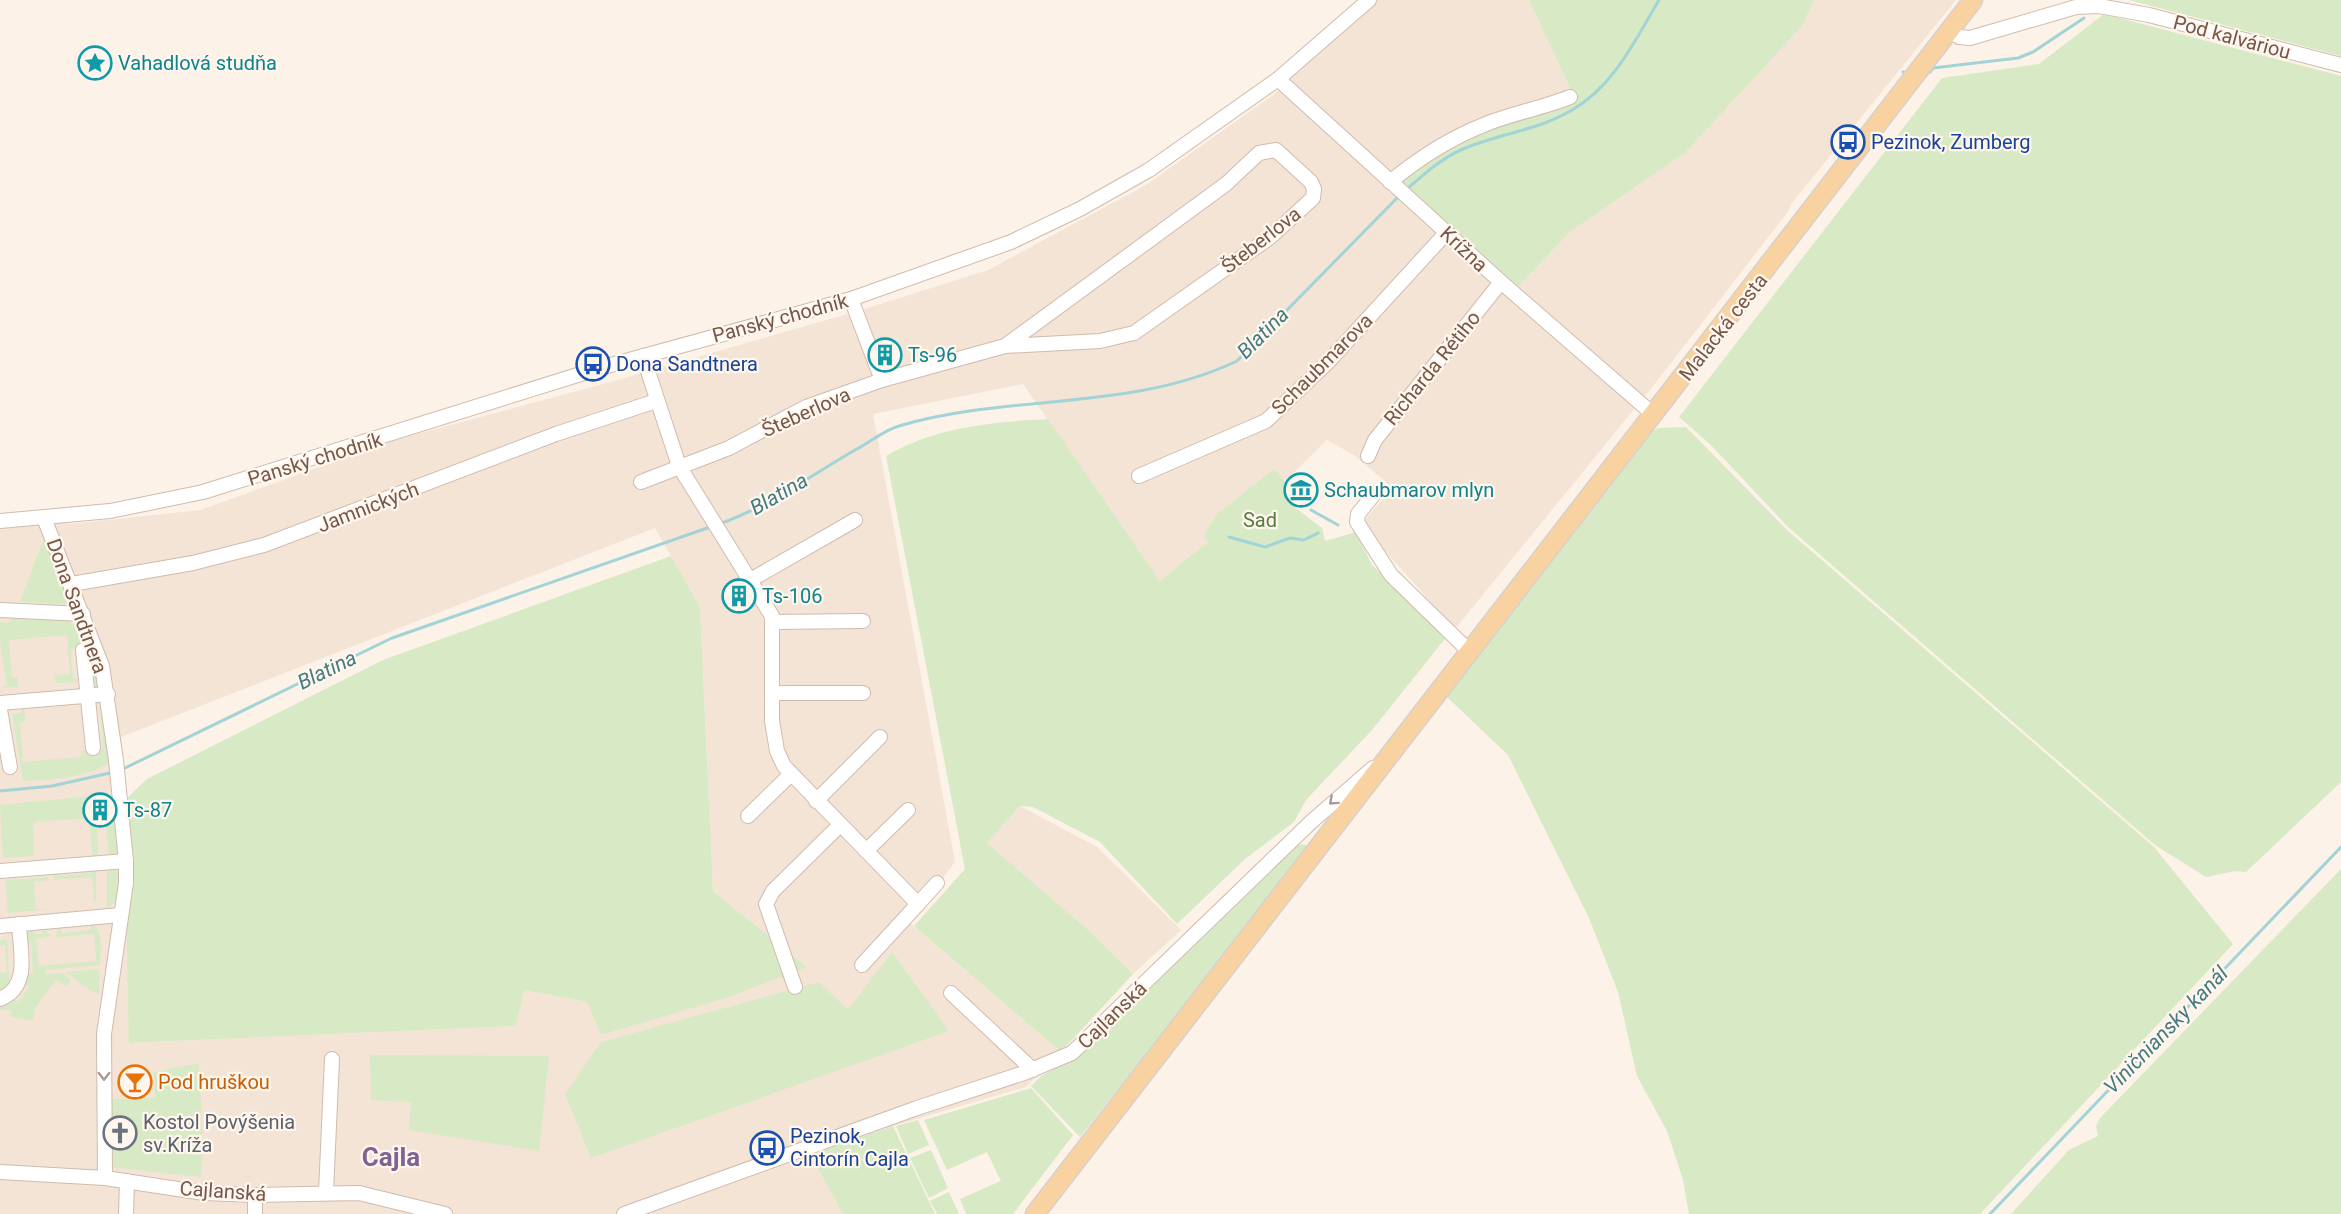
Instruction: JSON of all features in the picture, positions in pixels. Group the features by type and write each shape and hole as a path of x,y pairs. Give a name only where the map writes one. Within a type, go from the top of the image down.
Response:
{"main road":[{"name":"Malacká cesta","path":"1470,652 1973,0"},
{"path":"1035,1214 1470,652"}],"street":[{"name":"Panský chodník","path":"0,521 110,511 214,490 643,356 851,298 1011,242 1089,205 1149,170 1278,79 1369,0"},
{"name":"Pod kalváriou","path":"1950,31 1959,37 1970,38 2076,7 2099,6 2149,15 2341,65"},
{"name":"Krížna","path":"1278,79 1501,282 1654,415"},
{"path":"1391,183 1414,162 1441,145 1487,123 1570,97"},
{"name":"Šteberlova","path":"641,482 729,447 806,408 882,380 1005,346 1118,338 1145,326 1269,238 1313,198 1314,189 1311,182 1276,150 1259,153 1226,184 1005,346"},
{"name":"Schaubmarova","path":"1139,476 1266,421 1328,362 1447,232"},
{"name":"Richarda Rétiho","path":"1368,456 1375,440 1501,282"},
{"path":"851,298 882,380"},
{"path":"1041,318 1043,343"},
{"path":"643,356 679,466 723,537 745,583 772,622 774,736 777,751 790,775 918,904"},
{"name":"Jamnických","path":"72,584 181,566 264,545 556,434 656,401"},
{"path":"1375,493 1358,514 1357,522 1391,575 1470,652"},
{"name":"Dona Sandtnera","path":"44,518 72,584 102,666 117,760 126,861"},
{"path":"745,583 855,520"},
{"path":"0,610 82,614"},
{"path":"772,622 863,621"},
{"path":"83,650 93,748"},
{"path":"774,693 863,693"},
{"name":"Dona Sandtnera","path":"0,703 108,694"},
{"path":"1,718 10,767"},
{"path":"816,801 880,737"},
{"name":"Cajlanská","path":"624,1214 1033,1070 1072,1053 1311,822 1389,755"},
{"path":"748,816 790,775"},
{"path":"866,851 908,810"},
{"path":"1311,822 1327,835"},
{"path":"795,987 766,904 773,891 840,825"},
{"path":"0,871 126,861 106,1017 105,1178"},
{"path":"862,965 937,883"},
{"path":"0,926 120,915"},
{"path":"0,999 16,988 22,977 18,924"},
{"path":"951,993 1033,1070"},
{"path":"326,1192 332,1059"},
{"name":"Cajlanská","path":"0,1173 105,1178 204,1193 255,1195 359,1193 445,1214"},
{"path":"126,1214 127,1181"},
{"path":"255,1195 255,1214"}],"shaded area":[{"path":"1377,0 1529,0 1571,90 1483,117 1406,160 1388,191 1412,204 1510,295 1570,232 1685,153 1802,26 1814,0 1956,0 1792,203 1787,213 1657,381 1455,629 1361,524 1393,488 1354,455 1327,440 1283,483 1274,469 1218,513 1204,534 1209,542 1160,581 1023,384 873,414 955,862 909,922 1061,1052 1026,1087 893,1126 821,1151 813,1157 844,1214 0,1214 0,526 63,522 70,524 200,510 395,440 607,383 868,308 988,270 1146,185 1273,95","holes":["655,528 700,607 713,891 807,967 601,1035 587,1002 523,990 516,1026 130,1043 129,864 121,737"]},
{"path":"1020,806 1097,847 1181,930 1133,974 1086,928 987,843"}],"green space":[{"path":"1529,0 1814,0 1802,26 1685,153 1570,232 1510,295 1391,182 1441,145 1570,97 1571,90"},
{"path":"2129,0 2341,0 2341,56"},
{"path":"2104,14 2341,76 2341,782 2246,872 2235,871 2206,877 2155,845 1788,527 1711,445 1679,417 1942,78 2039,64"},
{"name":"Sad","path":"1048,419 1160,581 1208,542 1204,534 1218,513 1274,469 1293,491 1285,500 1322,528 1325,541 1356,532 1372,565 1448,635 1372,730 1306,800 1294,822 1245,859 1177,924 1100,842 1033,807 1020,806 987,843 1086,928 1133,974 1061,1052 914,926 965,869 886,456 924,438 944,432 985,424"},
{"path":"1686,427 1787,530 2154,847 2233,944 1980,1214 1689,1214 1683,1180 1667,1131 1637,1076 1618,992 1589,918 1508,755 1447,697 1652,432 1658,428"},
{"path":"44,538 68,598 66,604 20,602"},
{"path":"671,556 700,607 713,891 807,967 729,997 601,1035 587,1002 524,990 516,1026 129,1043 126,914 134,864 127,798 147,779 383,660"},
{"path":"11,616 69,620 70,624 79,624 94,660 99,686 92,689 91,659 85,659 84,648 71,649 73,679 78,679 78,682 56,683 55,675 70,674 67,635 9,640 12,677 17,677 18,687 1,688 7,685 0,641 0,622 10,623"},
{"path":"99,700 103,703 109,763 79,775 23,781 12,714 21,713 24,706 25,722 20,723 23,762 81,757 81,751 103,749 100,704 95,703"},
{"path":"90,796 102,799 113,798 114,806 96,808 98,854 93,859 89,818 33,822 34,856 3,858 0,805"},
{"path":"114,811 119,849 116,854 109,856 105,812"},
{"path":"1297,844 1306,845 1309,850 1080,1137 1031,1086 1041,1076 1077,1057"},
{"path":"90,867 96,870 96,901 94,902 92,877 53,880 58,870 59,876 90,873"},
{"path":"107,869 115,869 119,873 116,901 107,909"},
{"path":"2341,869 2341,1214 2011,1214 2069,1150 2098,1136 2096,1126 2100,1118"},
{"path":"48,877 49,880 34,882 36,909 50,909 8,913 5,880"},
{"path":"90,923 95,926 100,935 100,965 45,970 46,974 63,973 71,981 67,987 56,980 35,1008 33,1021 11,1017 11,1010 0,1010 0,1003 12,997 17,1002 30,987 23,983 26,974 33,973 31,943 24,943 27,930 33,928 34,934 43,934 43,927 50,936 36,939 39,966 96,961 94,934 55,937 59,926 62,933 91,930"},
{"path":"7,939 10,986 0,993 0,973 7,972 5,945 0,945 0,940"},
{"path":"892,952 949,1031 591,1158 565,1094 601,1042 819,982 848,1010"},
{"path":"99,969 99,994 65,972"},
{"path":"370,1055 549,1056 539,1151 409,1130 411,1102 371,1100"},
{"path":"199,1063 203,1149 201,1177 110,1167 111,1099 155,1098 154,1072"},
{"path":"1031,1088 1073,1135 1013,1214 966,1214 960,1199 1001,1181 987,1152 947,1170 924,1120"},
{"path":"918,1120 929,1145 908,1154 896,1126"},
{"path":"893,1126 935,1214 843,1214 812,1157 821,1151"},
{"path":"931,1150 948,1188 929,1198 910,1158"},
{"path":"949,1192 959,1214 937,1214 930,1201"}],"waterway":[{"name":"Blatina","path":"1407,189 1455,153 1559,117 1587,100 1612,75 1659,0"},
{"path":"1930,72 1933,68 2018,58 2033,52 2084,18"},
{"name":"Blatina","path":"719,524 772,500 899,426 984,409 1155,388 1196,377 1237,361 1398,197"},
{"path":"1311,510 1338,525"},
{"name":"Blatina","path":"123,769 392,638 713,526"},
{"path":"1229,537 1265,547 1290,538 1304,540 1318,533"},
{"name":"Blatina","path":"0,791 52,786 110,773"},
{"name":"Viničniansky kanál","path":"1990,1214 2341,847"}],"place":[{"name":"Vahadlová studňa","path":"95,63"},
{"name":"Pezinok, Zumberg","path":"1848,142"},
{"name":"Ts-96","path":"885,355"},
{"name":"Dona Sandtnera","path":"593,364"},
{"name":"Schaubmarov mlyn","path":"1301,490"},
{"name":"Ts-106","path":"739,596"},
{"name":"Ts-87","path":"100,810"},
{"name":"Pod hruškou","path":"135,1082"},
{"name":"Kostol Povýšenia sv.Kríža","path":"120,1133"},
{"name":"Pezinok, Cintorín Cajla","path":"767,1148"}],"district":[{"name":"Cajla","path":"391,1157"}]}
